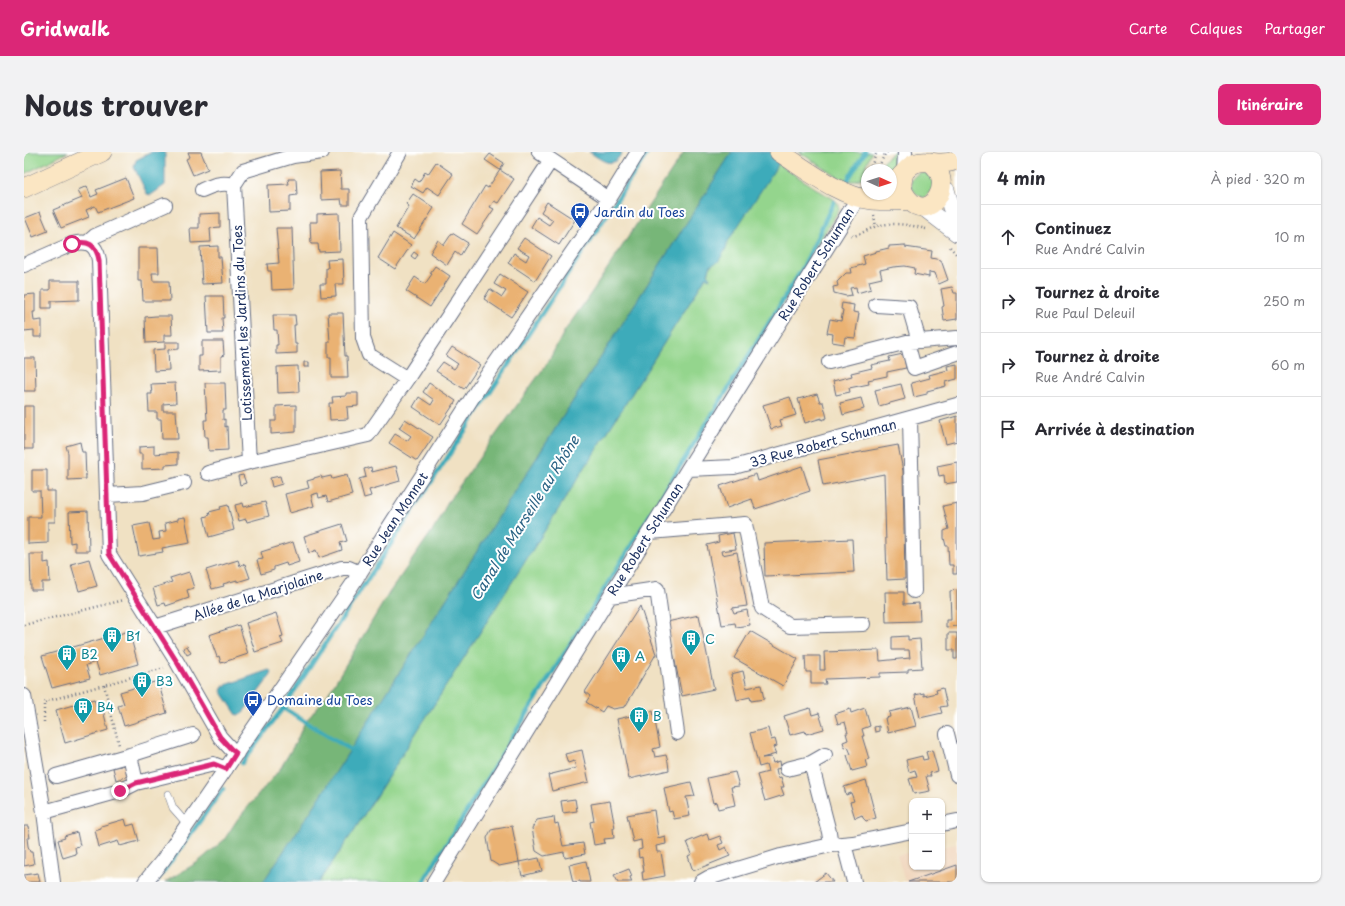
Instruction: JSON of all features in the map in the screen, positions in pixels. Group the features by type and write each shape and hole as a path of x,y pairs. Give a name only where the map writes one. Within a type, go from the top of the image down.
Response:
{"main road":[{"path":"24,188 102,152"},
{"path":"779,152 844,192 861,194"},
{"path":"916,204 905,196 902,188 902,181 898,179 909,167 915,163 923,161 926,157"},
{"path":"926,157 942,163 957,160"},
{"path":"894,200 931,206 943,197 950,183 942,170 926,157"}],"street":[{"path":"202,190 217,183 234,185 243,171 293,156 322,152"},
{"path":"400,152 361,217 363,338 369,355 407,379"},
{"name":"Rue Jean Monnet","path":"145,882 226,769 360,573 481,384 638,152"},
{"path":"898,179 905,152"},
{"path":"208,473 249,462 368,435 407,379 545,156 608,198"},
{"path":"950,183 951,207 957,222"},
{"name":"Lotissement les Jardins du Toes","path":"234,185 249,462"},
{"name":"Rue Robert Schuman","path":"434,882 688,469 861,194"},
{"path":"916,204 951,238"},
{"path":"87,243 95,236 166,205"},
{"path":"24,265 80,242 87,243 94,247 97,252 99,260 109,554 155,627 220,737 236,753"},
{"path":"876,305 909,307 914,368 957,353"},
{"path":"829,362 913,342 957,338"},
{"name":"33 Rue Robert Schuman","path":"688,469 734,468 957,406"},
{"path":"910,419 914,591"},
{"path":"107,495 143,493 184,483"},
{"path":"650,532 745,524 762,608 790,626 863,624"},
{"name":"Allée de la Marjolaine","path":"155,627 342,568 349,568 360,573"},
{"path":"610,596 657,589 677,733"},
{"path":"24,696 44,812 53,882"},
{"path":"947,734 957,775"},
{"path":"56,776 194,735"},
{"path":"787,769 811,763 825,755"},
{"path":"126,756 136,783"},
{"path":"811,763 829,832 838,844 854,882"},
{"path":"44,812 120,791 136,783 214,764 226,769"},
{"path":"945,823 957,821"},
{"path":"701,882 708,878 781,856 909,832"}],"lane":[{"path":"168,794 173,808 187,824"}],"path":[{"path":"872,164 877,152"},
{"path":"880,164 887,152"},
{"path":"839,228 853,236 865,233 876,227 902,224 929,231"},
{"path":"951,238 957,255"},
{"path":"24,625 128,599"},
{"path":"45,730 44,703 46,701 168,667"},
{"path":"104,685 126,756"}],"shaded area":[{"path":"957,844 957,882 905,882 897,855 909,853 909,870 945,870 945,846"}],"green space":[{"path":"24,152 68,152 24,174"},
{"path":"684,152 732,152 315,805 263,882 165,882 198,862 224,840 237,820 280,769 296,742 304,724 328,694 389,593 439,521 447,503 548,362 564,332"},
{"path":"799,152 872,152 866,164 861,164 861,178 854,181 844,181"},
{"path":"893,152 900,152 897,166 897,164 882,164"},
{"path":"778,164 837,202 839,205 839,210 422,882 319,882 355,829 706,277 709,279 709,270 711,266 727,247 726,243"},
{"path":"922,172 931,174 938,184 924,198 915,193 911,185 913,178"}],"water":[{"path":"152,152 165,152 165,185 151,195 147,194 134,167 136,160"},
{"path":"589,152 622,152 619,158 615,161 607,162"},
{"name":"Canal de Marseille au Rhône","path":"732,152 786,152 727,243 726,249 718,262 711,265 708,273 710,279 706,277 355,829 319,882 263,882 315,805"},
{"path":"269,670 272,672 271,675 242,714 237,715 221,691 223,686"}],"building":[{"path":"188,152 201,152 208,169 193,175 186,159 190,157"},
{"path":"490,154 504,163 500,170 485,160"},
{"path":"436,162 453,174 439,195 427,187 423,193 411,186 415,179 419,182 425,172 428,174"},
{"path":"500,170 514,179 498,203 494,201 490,207 494,209 477,234 462,224 485,186 488,188"},
{"path":"340,171 341,189 349,189 349,205 342,205 341,199 321,200 320,172"},
{"path":"126,178 134,198 98,212 95,206 86,210 89,217 61,228 53,210 82,198 78,190 87,186 91,197 98,194 96,190"},
{"path":"288,179 296,179 297,195 290,196 290,211 269,212 268,185 289,184"},
{"path":"413,194 434,208 414,239 396,228 409,206 406,204"},
{"path":"547,202 575,220 559,245 531,227 537,217 549,225 553,220 541,212"},
{"path":"40,212 48,231 33,237 25,218"},
{"path":"220,213 220,227 210,228 211,242 191,243 190,228 199,228 199,214"},
{"path":"339,213 340,251 319,252 318,244 311,244 310,222 317,222 317,214"},
{"path":"276,228 292,228 294,289 272,290 271,271 268,271 267,264 279,263"},
{"path":"393,233 411,245 395,269 378,258"},
{"path":"452,233 468,243 460,256 455,252 447,265 430,253 438,240 444,245"},
{"path":"524,238 551,256 535,281 508,263 514,253 526,261 529,255 517,248"},
{"path":"905,245 905,247 932,251 931,258 941,260 948,280 939,284 935,273 929,272 929,277 914,274 915,268 905,266 893,267 880,270 882,278 869,281 871,289 857,293 856,287 850,288 852,295 846,296 834,293 833,287 838,286 837,282 846,273 852,273 851,268 865,264 863,256 889,248 889,246"},
{"path":"218,246 218,257 221,257 223,283 202,284 200,247"},
{"path":"138,248 158,248 159,273 152,273 153,281 169,281 170,301 143,301 142,281 138,281"},
{"path":"414,252 418,255 415,259 411,256"},
{"path":"343,259 344,284 335,284 336,296 321,297 320,284 326,284 326,268 328,268 327,260"},
{"path":"435,266 450,276 430,307 406,291 415,277 425,284 432,274 430,273"},
{"path":"500,274 528,292 511,317 484,299 490,289 502,297 506,291 494,284"},
{"path":"50,281 79,281 79,300 51,301 51,308 42,308 42,290 50,290"},
{"path":"952,287 954,293 957,293 957,319 944,321 942,307 944,306 941,289"},
{"path":"35,294 35,312 33,312 34,321 42,320 42,337 34,337 34,330 24,331 24,295"},
{"path":"206,296 223,296 223,333 208,333"},
{"path":"842,303 854,305 853,312 859,313 855,338 845,337 844,344 832,342 833,334 827,333 830,319 841,321 843,310 841,309"},
{"path":"328,313 343,313 345,356 347,356 348,378 331,378 331,357 328,357 328,342 330,342"},
{"path":"273,315 295,315 295,344 297,344 297,353 276,354 276,345 278,345 277,330 274,330"},
{"path":"171,316 172,335 164,335 164,342 146,343 145,317"},
{"path":"202,341 223,341 224,355 221,356 221,370 199,371 199,356 202,356"},
{"path":"165,342 179,342 179,349 168,350 169,370 154,371 153,350 165,349"},
{"path":"452,347 480,365 464,389 436,371 443,362 454,369 458,364 446,356"},
{"path":"903,354 906,368 887,372 887,376 868,380 869,384 849,388 850,392 836,395 833,381 852,376 851,373 872,368 871,365 890,361 889,357"},
{"path":"24,358 35,358 36,391 24,391"},
{"path":"304,362 309,362 309,367 304,367"},
{"path":"957,364 957,379 945,382 946,386 927,391 927,394 914,397 911,383 930,378 929,375 948,370 947,366"},
{"path":"298,366 299,392 278,393 277,367"},
{"path":"175,383 176,403 163,404 163,411 176,411 178,439 162,439 161,419 157,419 157,412 149,412 148,394 152,394 151,384"},
{"path":"205,383 225,383 226,410 223,410 223,420 225,419 225,427 227,426 228,450 209,451 208,437 205,437 204,420 207,420"},
{"path":"429,383 456,401 440,425 413,407 419,397 431,405 434,400 423,392"},
{"path":"901,384 905,399 879,406 875,390"},
{"path":"346,393 358,393 358,406 347,407 348,419 330,420 329,403 333,403 332,397 346,396"},
{"path":"817,394 820,402 823,402 827,418 805,423 798,399"},
{"path":"790,397 796,415 780,420 782,426 771,429 763,405"},
{"path":"861,398 864,409 843,415 840,403"},
{"path":"296,405 296,432 271,434 271,421 276,421 276,406"},
{"path":"24,406 33,406 33,449 24,449"},
{"path":"957,416 957,441 946,444 940,421"},
{"path":"405,419 433,437 417,461 389,443 395,434 407,441 411,436 399,428"},
{"path":"80,442 82,452 85,452 86,479 68,480 68,453 66,446"},
{"path":"898,445 903,471 905,579 887,580 884,474 823,486 818,460"},
{"path":"154,446 154,454 178,452 178,464 165,465 165,468 142,469 142,454 139,454 139,447"},
{"path":"957,462 957,482 945,484 944,475 939,476 937,466"},
{"path":"396,466 400,481 369,490 371,496 364,498 359,479 366,477 364,469 371,467 372,472"},
{"path":"802,466 810,491 755,509 752,499 727,508 720,486 756,474 758,481"},
{"path":"32,470 47,470 47,491 55,491 55,522 48,522 48,543 28,544 28,517 41,517 40,491 32,491"},
{"path":"243,475 246,483 240,485 238,476"},
{"path":"347,475 352,495 328,502 326,496 319,498 318,493 311,495 314,506 290,513 285,494 309,488 307,481 314,478 331,476 332,479"},
{"path":"280,476 282,484 272,487 270,478"},
{"path":"265,502 269,516 247,522 246,519 239,521 235,505 243,503 244,507"},
{"path":"957,503 957,574 953,574 953,565 949,565 948,546 946,546 944,538 944,531 949,529 943,506"},
{"path":"228,505 234,530 209,537 204,517 210,515 209,512 221,509 220,507"},
{"path":"88,511 89,551 75,551 75,542 70,543 69,512"},
{"path":"185,517 190,543 162,548 163,552 139,556 133,526 149,523 153,540 160,539 159,532 166,531 165,523"},
{"path":"342,524 347,541 340,543 342,550 319,558 316,550 309,553 304,536"},
{"path":"733,533 736,549 721,551 722,555 737,552 747,606 732,608 734,613 747,610 750,625 736,627 735,623 722,625 707,545 719,542 718,536"},
{"path":"852,539 854,572 765,576 764,543"},
{"path":"293,542 299,562 287,566 286,563 274,567 274,570 261,574 257,560 263,559 261,552"},
{"path":"30,554 44,554 44,563 49,562 50,582 42,582 42,590 31,590"},
{"path":"89,559 97,586 79,591 71,564"},
{"path":"238,560 240,566 245,564 250,578 223,584 224,586 212,589 206,570"},
{"path":"189,572 194,588 187,590 189,598 166,606 165,603 158,605 153,588 172,582 170,578"},
{"path":"957,590 957,626 946,627 946,620 951,620 950,591"},
{"path":"885,592 904,592 904,604 919,603 920,621 886,622"},
{"name":"A","path":"640,606 656,654 625,707 613,709 606,706 602,712 586,702 590,696 585,692"},
{"path":"276,613 283,636 280,637 283,643 255,652 246,623"},
{"name":"C","path":"699,615 714,689 682,696 667,622"},
{"path":"239,625 248,654 221,663 219,656 217,657 209,635"},
{"path":"129,631 138,664 100,675 96,662 86,665 90,678 52,688 42,656"},
{"path":"750,631 798,659 783,686 734,658"},
{"path":"948,633 957,633 957,659 954,659 954,650 948,650"},
{"path":"908,636 908,640 920,639 922,668 908,669 908,672 880,673 880,677 825,679 826,684 811,684 811,672 806,672 805,656 820,656 820,670 825,670 824,652 879,650 880,661 910,658 909,650 892,650 892,637"},
{"path":"187,646 191,653 187,655 183,648"},
{"path":"743,671 747,688 761,685 764,699 751,701 750,697 737,700 731,674"},
{"name":"B3","path":"158,681 167,713 124,726 118,706 124,704 120,692"},
{"path":"943,688 947,706 940,707 942,713 920,718 915,695 924,693 924,696 937,693 936,690"},
{"name":"B4","path":"94,699 98,712 103,710 108,730 65,743 56,710"},
{"path":"911,707 916,726 888,733 885,718 890,717 889,712"},
{"path":"810,708 812,715 819,713 824,729 806,734 805,731 790,735 784,716"},
{"path":"865,708 870,726 862,729 864,736 862,736 869,759 865,760 867,767 852,771 847,755 851,754 848,747 845,748 843,742 848,740 845,722 838,724 835,714 850,709 851,713"},
{"name":"B","path":"653,711 660,747 653,749 655,757 666,755 669,770 629,779 617,719"},
{"path":"879,726 879,731 875,732 874,727"},
{"path":"768,728 771,740 775,739 777,746 773,747 776,754 762,758 771,757 773,763 780,761 781,768 776,769 778,778 781,777 784,787 781,787 784,795 765,801 757,775 768,772 766,765 759,767 750,733"},
{"path":"582,750 589,782 552,791 548,775 576,768 574,761 568,763 565,754"},
{"path":"932,750 938,771 930,773 931,776 926,776 930,791 914,794 909,779 917,777 915,770 909,772 906,760 922,756 923,760 928,759 926,752"},
{"path":"125,765 128,776 116,780 113,768"},
{"path":"735,772 739,786 731,787 735,805 718,809 716,802 713,803 707,778"},
{"path":"866,780 876,818 866,821 862,815 855,818 850,802 854,801 851,793 846,795 844,787"},
{"path":"691,782 695,796 686,797 690,816 674,819 672,811 669,812 664,788"},
{"path":"575,799 577,811 563,813 561,801"},
{"path":"610,801 615,828 613,828 614,838 604,839 605,843 594,845 590,822 594,821 591,804"},
{"path":"654,810 658,838 665,836 666,844 656,846 657,852 661,852 665,876 643,880 642,872 644,872 642,857 639,858 638,850 642,849 641,840 633,842 627,815"},
{"path":"554,817 555,824 558,823 563,846 583,843 585,854 565,858 564,852 544,856 536,851 532,828 537,820"},
{"path":"125,819 127,826 134,824 139,841 120,846 118,841 99,847 95,830 101,828 101,826"},
{"path":"24,826 28,826 30,838 27,838 28,846 30,852 32,852 34,864 24,866"},
{"path":"512,826 519,862 499,866 491,861 487,838 491,830"},
{"path":"77,832 80,846 75,847 76,854 63,858 58,840 65,838 64,836"},
{"path":"707,834 709,840 720,836 723,843 718,845 720,850 726,847 730,856 693,871 688,856 692,854 687,842"},
{"path":"539,858 542,871 522,876 519,862"},
{"path":"586,861 590,882 573,882 569,865"},
{"path":"957,865 957,882 908,882 945,870"},
{"path":"629,869 632,876 630,877 632,882 618,882 614,875"},
{"path":"38,873 40,882 24,882 24,875"},
{"path":"826,873 833,882 814,882"}],"waterway":[{"path":"242,763 283,708 648,152"},
{"path":"847,181 865,152"},
{"path":"423,882 801,271 834,202"},
{"path":"283,708 354,752"},
{"path":"154,882 158,879 223,789"}],"place":[{"name":"Jardin du Toes","path":"580,229"},
{"name":"B1","path":"112,653"},
{"name":"C","path":"691,656"},
{"name":"B2","path":"67,671"},
{"name":"A","path":"621,673"},
{"name":"B3","path":"142,698"},
{"name":"Domaine du Toes","path":"253,717"},
{"name":"B4","path":"83,724"},
{"name":"B","path":"639,733"}],"route":[{"path":"72,244 80,242 87,243 94,247 99,260 109,554 177,662 220,737 236,753 226,769 214,764 136,783 120,791"}]}
